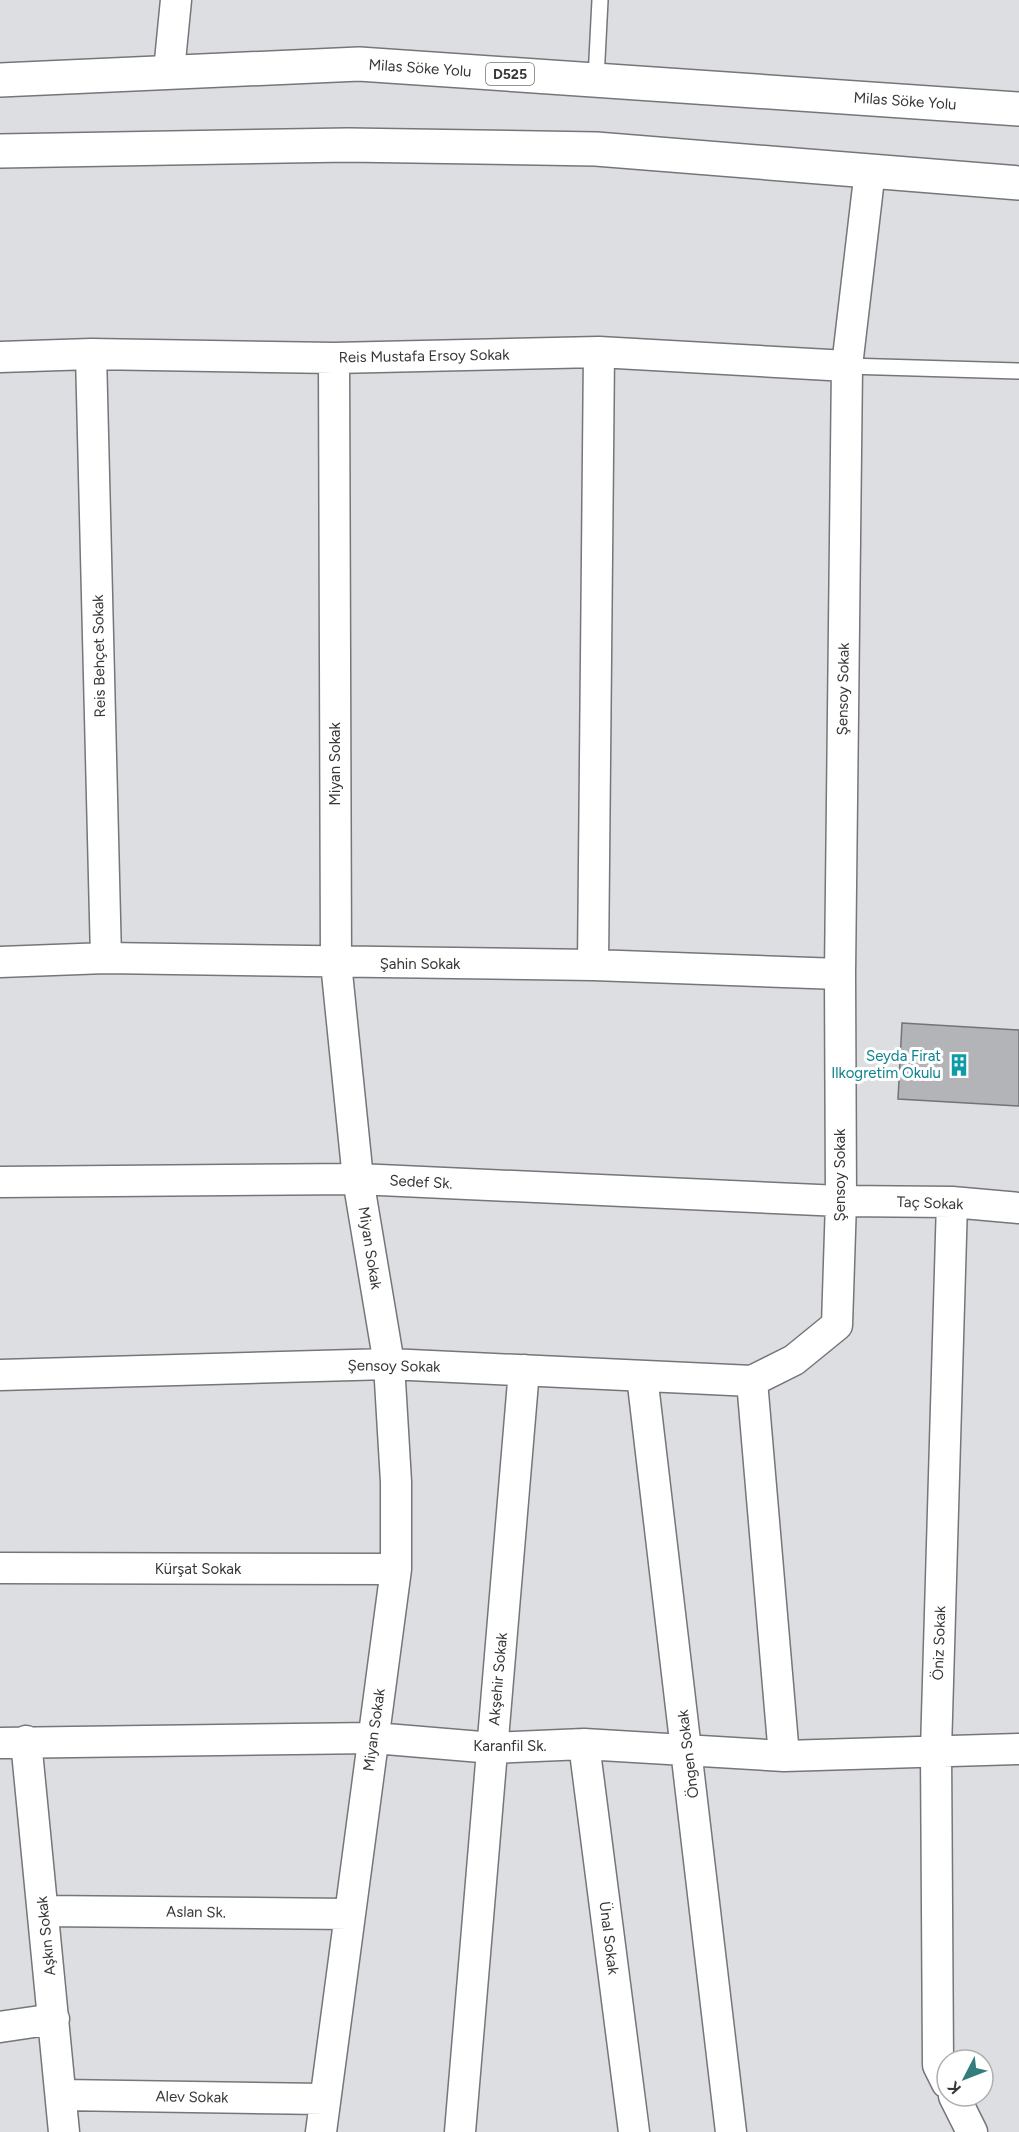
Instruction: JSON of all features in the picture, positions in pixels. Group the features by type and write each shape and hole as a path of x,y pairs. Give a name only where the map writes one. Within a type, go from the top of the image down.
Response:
{"highway":[{"name":"Milas Söke Yolu","path":"0,80 359,64 1019,109"},
{"path":"0,151 348,145 596,149 1019,183"}],"street":[{"path":"169,71 176,0"},
{"name":"Şensoy Sokak","path":"0,1376 389,1364 752,1381 794,1360 837,1325 841,1201 840,974 847,366 870,170"},
{"path":"593,965 599,352"},
{"name":"Reis Mustafa Ersoy Sokak","path":"0,357 91,354 334,358 599,352 847,366"},
{"name":"Reis Behçet Sokak","path":"91,354 106,958"},
{"name":"Miyan Sokak","path":"321,2132 323,2099 396,1569 396,1482 389,1364 358,1179 336,963 334,358"},
{"name":"Şahin Sokak","path":"0,962 106,958 593,965 840,974"},
{"name":"Sedef Sk.","path":"0,1182 358,1179 841,1201"},
{"name":"Taç Sokak","path":"841,1201 952,1202 1019,1208"},
{"name":"Öniz Sokak","path":"938,2048 936,1750 952,1202"},
{"name":"Akşehir Sokak","path":"460,2132 524,1370"},
{"name":"Öngen Sokak","path":"642,1376 688,1751 731,2132"},
{"path":"752,1381 784,1756"},
{"name":"Kürşat Sokak","path":"0,1568 396,1569"},
{"name":"Karanfil Sk.","path":"13,1742 374,1738 493,1748 585,1744 784,1756 1019,1749"},
{"name":"Aşkın Sokak","path":"13,1742 43,1911 64,2132"},
{"name":"Ünal Sokak","path":"585,1744 634,2132"},
{"name":"Aslan Sk.","path":"43,1911 349,1914"},
{"path":"0,2027 54,2019"},
{"name":"Alev Sokak","path":"62,2095 323,2099"},
{"path":"960,2108 972,2132"}],"lane":[{"path":"596,80 600,0"},
{"path":"847,366 1019,371"}],"building":[{"name":"Seyda Firat Ilkogretim Okulu","path":"902,1023 1019,1030 1019,1106 898,1099"}],"place":[{"name":"Seyda Firat Ilkogretim Okulu","path":"959,1065"}]}
